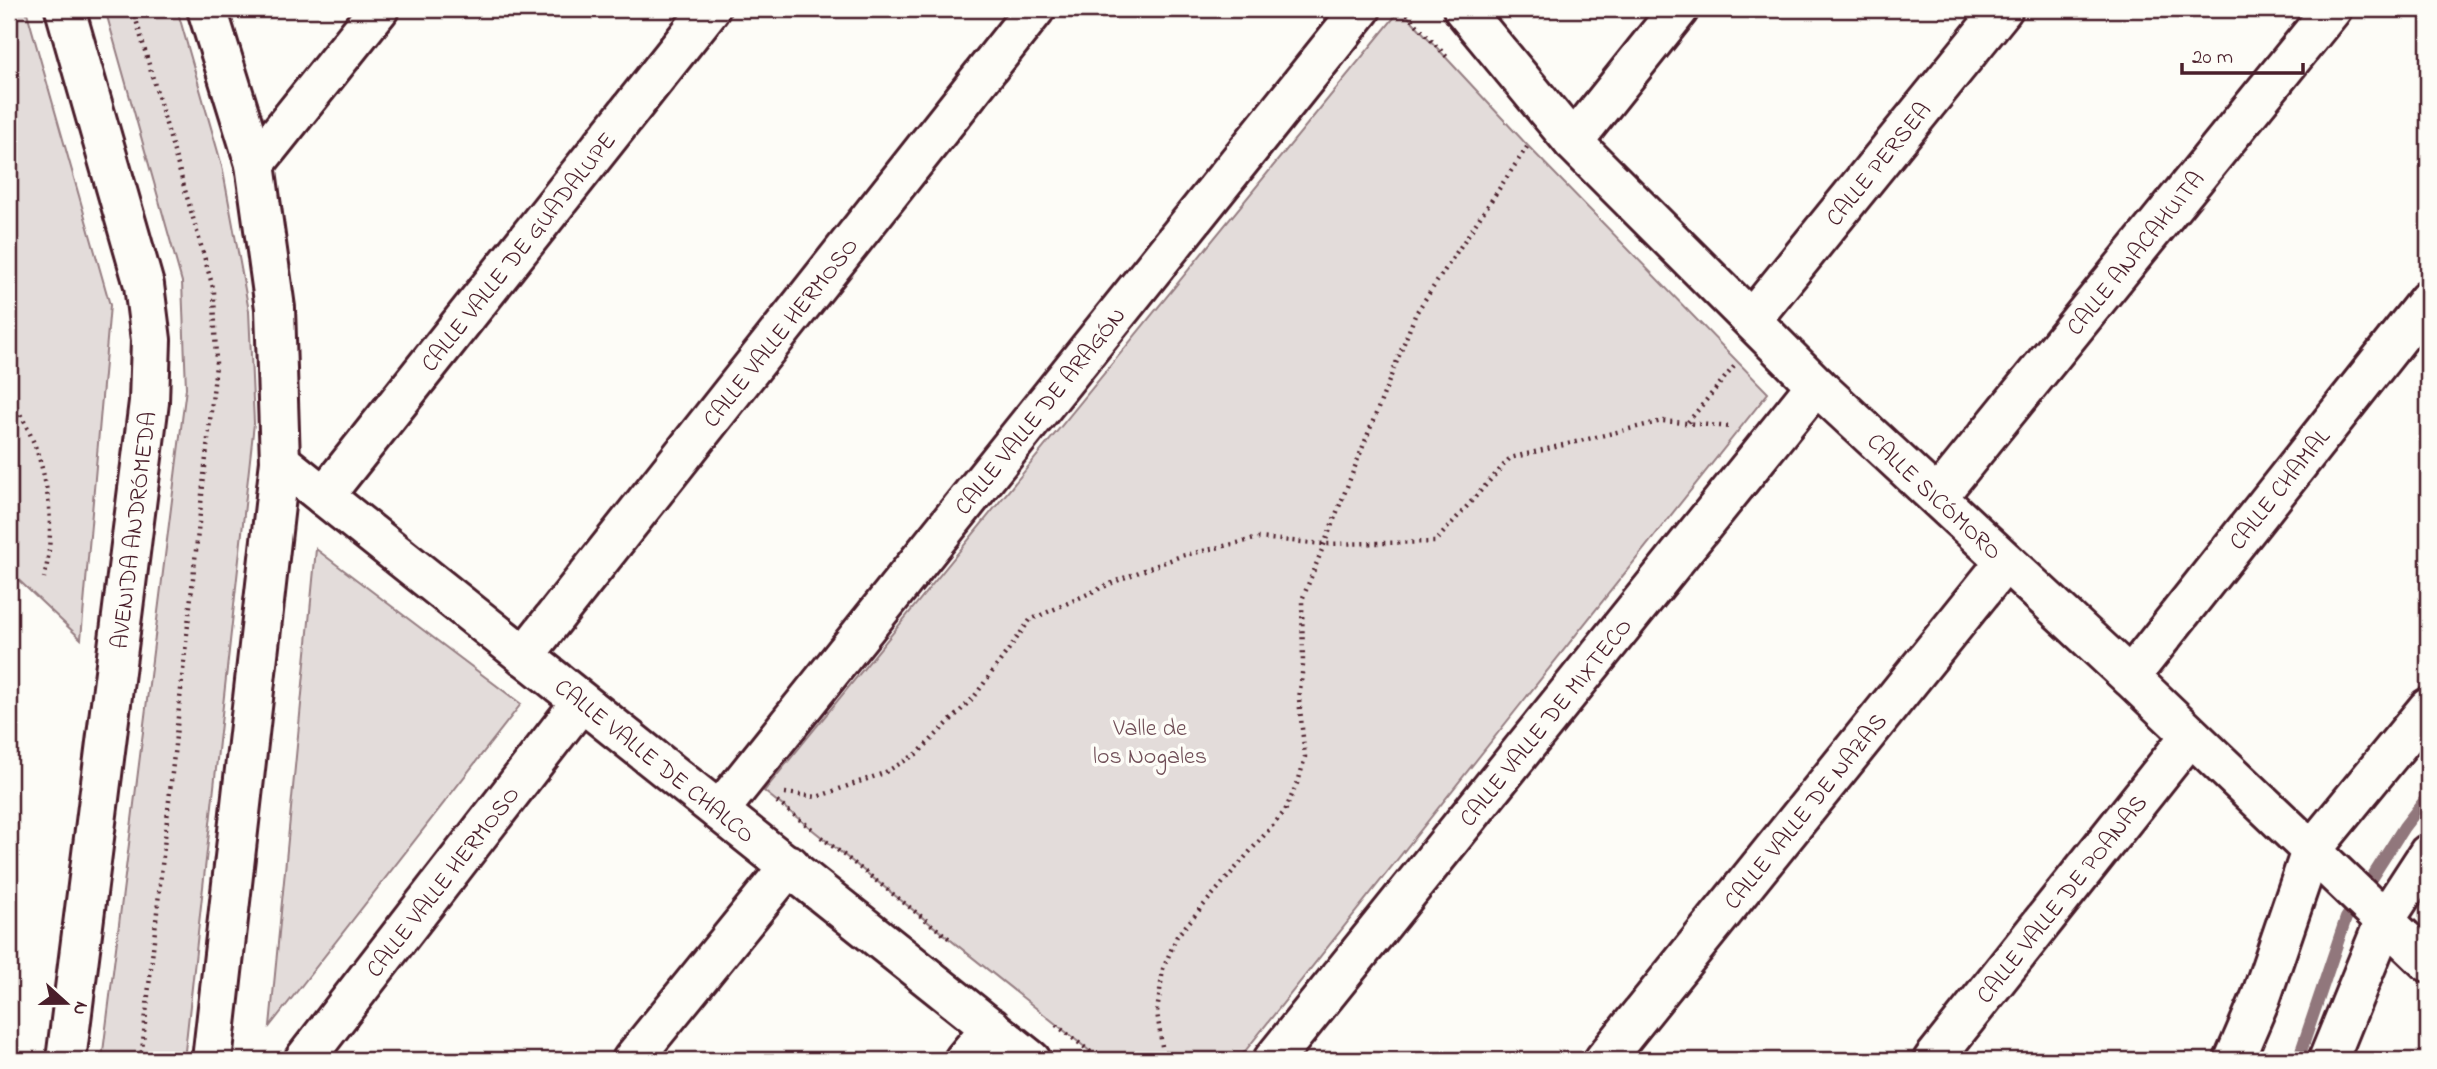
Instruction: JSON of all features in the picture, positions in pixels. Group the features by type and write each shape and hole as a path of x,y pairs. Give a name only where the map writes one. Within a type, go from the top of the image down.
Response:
{"street":[{"name":"AVENIDA ANDRÓMEDA","path":"65,9 145,285 151,340 149,401 66,1060"},
{"path":"207,9 255,164 275,308 280,461 212,1060"},
{"path":"255,164 379,9"},
{"name":"CALLE VALLE DE GUADALUPE","path":"324,496 710,9"},
{"name":"CALLE VALLE HERMOSO","path":"524,656 1035,9"},
{"name":"CALLE SICÓMORO","path":"1462,9 1573,142 1816,384 2130,677 2428,962"},
{"path":"1573,142 1679,9"},
{"name":"CALLE PERSEA","path":"1752,319 2003,9"},
{"name":"CALLE ANACAHUITA","path":"1938,496 2332,9"},
{"name":"CALLE VALLE DE ARAGÓN","path":"719,811 1377,14"},
{"name":"CALLE CHAMAL","path":"2130,677 2428,300"},
{"name":"CALLE VALLE DE MIXTECO","path":"1273,1060 1816,384"},
{"name":"CALLE VALLE DE CHALCO","path":"280,461 790,865 1031,1060"},
{"name":"CALLE VALLE DE NAZAS","path":"1604,1060 2005,562"},
{"name":"CALLE VALLE HERMOSO","path":"304,1060 581,702"},
{"path":"2234,1060 2321,861 2428,708"},
{"name":"CALLE VALLE DE POANAS","path":"1933,1060 2190,736"},
{"path":"2328,1060 2378,914 2428,854"},
{"path":"632,1060 790,865"},
{"path":"964,1060 990,1027"}],"path":[{"path":"133,9 214,291 216,365 141,1060"},
{"path":"1377,14 1401,9"},
{"path":"1164,1060 1157,1012 1163,969 1177,936 1285,811 1299,779 1305,757 1299,699 1303,665 1302,600 1324,544 1416,313 1528,146"},
{"path":"1688,423 1737,363"},
{"path":"9,397 40,458 50,518 50,556 44,579"},
{"path":"777,792 817,797 884,774 918,753 974,697 1030,620 1181,556 1259,538 1324,544 1435,542 1510,457 1662,421 1741,428"},
{"path":"775,799 960,947"},
{"path":"1046,1017 1101,1060"}],"green space":[{"path":"9,9 26,9 110,305 81,639 9,571"},
{"path":"105,9 177,9 222,166 249,311 254,423 184,1060 102,1060 186,388 182,282"},
{"name":"Valle de los Nogales","path":"1401,9 1528,146 1768,393 1238,1060 1101,1060 764,791"},
{"path":"316,549 521,704 270,1026"}],"waterway":[{"path":"2298,1060 2346,918 2404,827 2428,796"}]}
